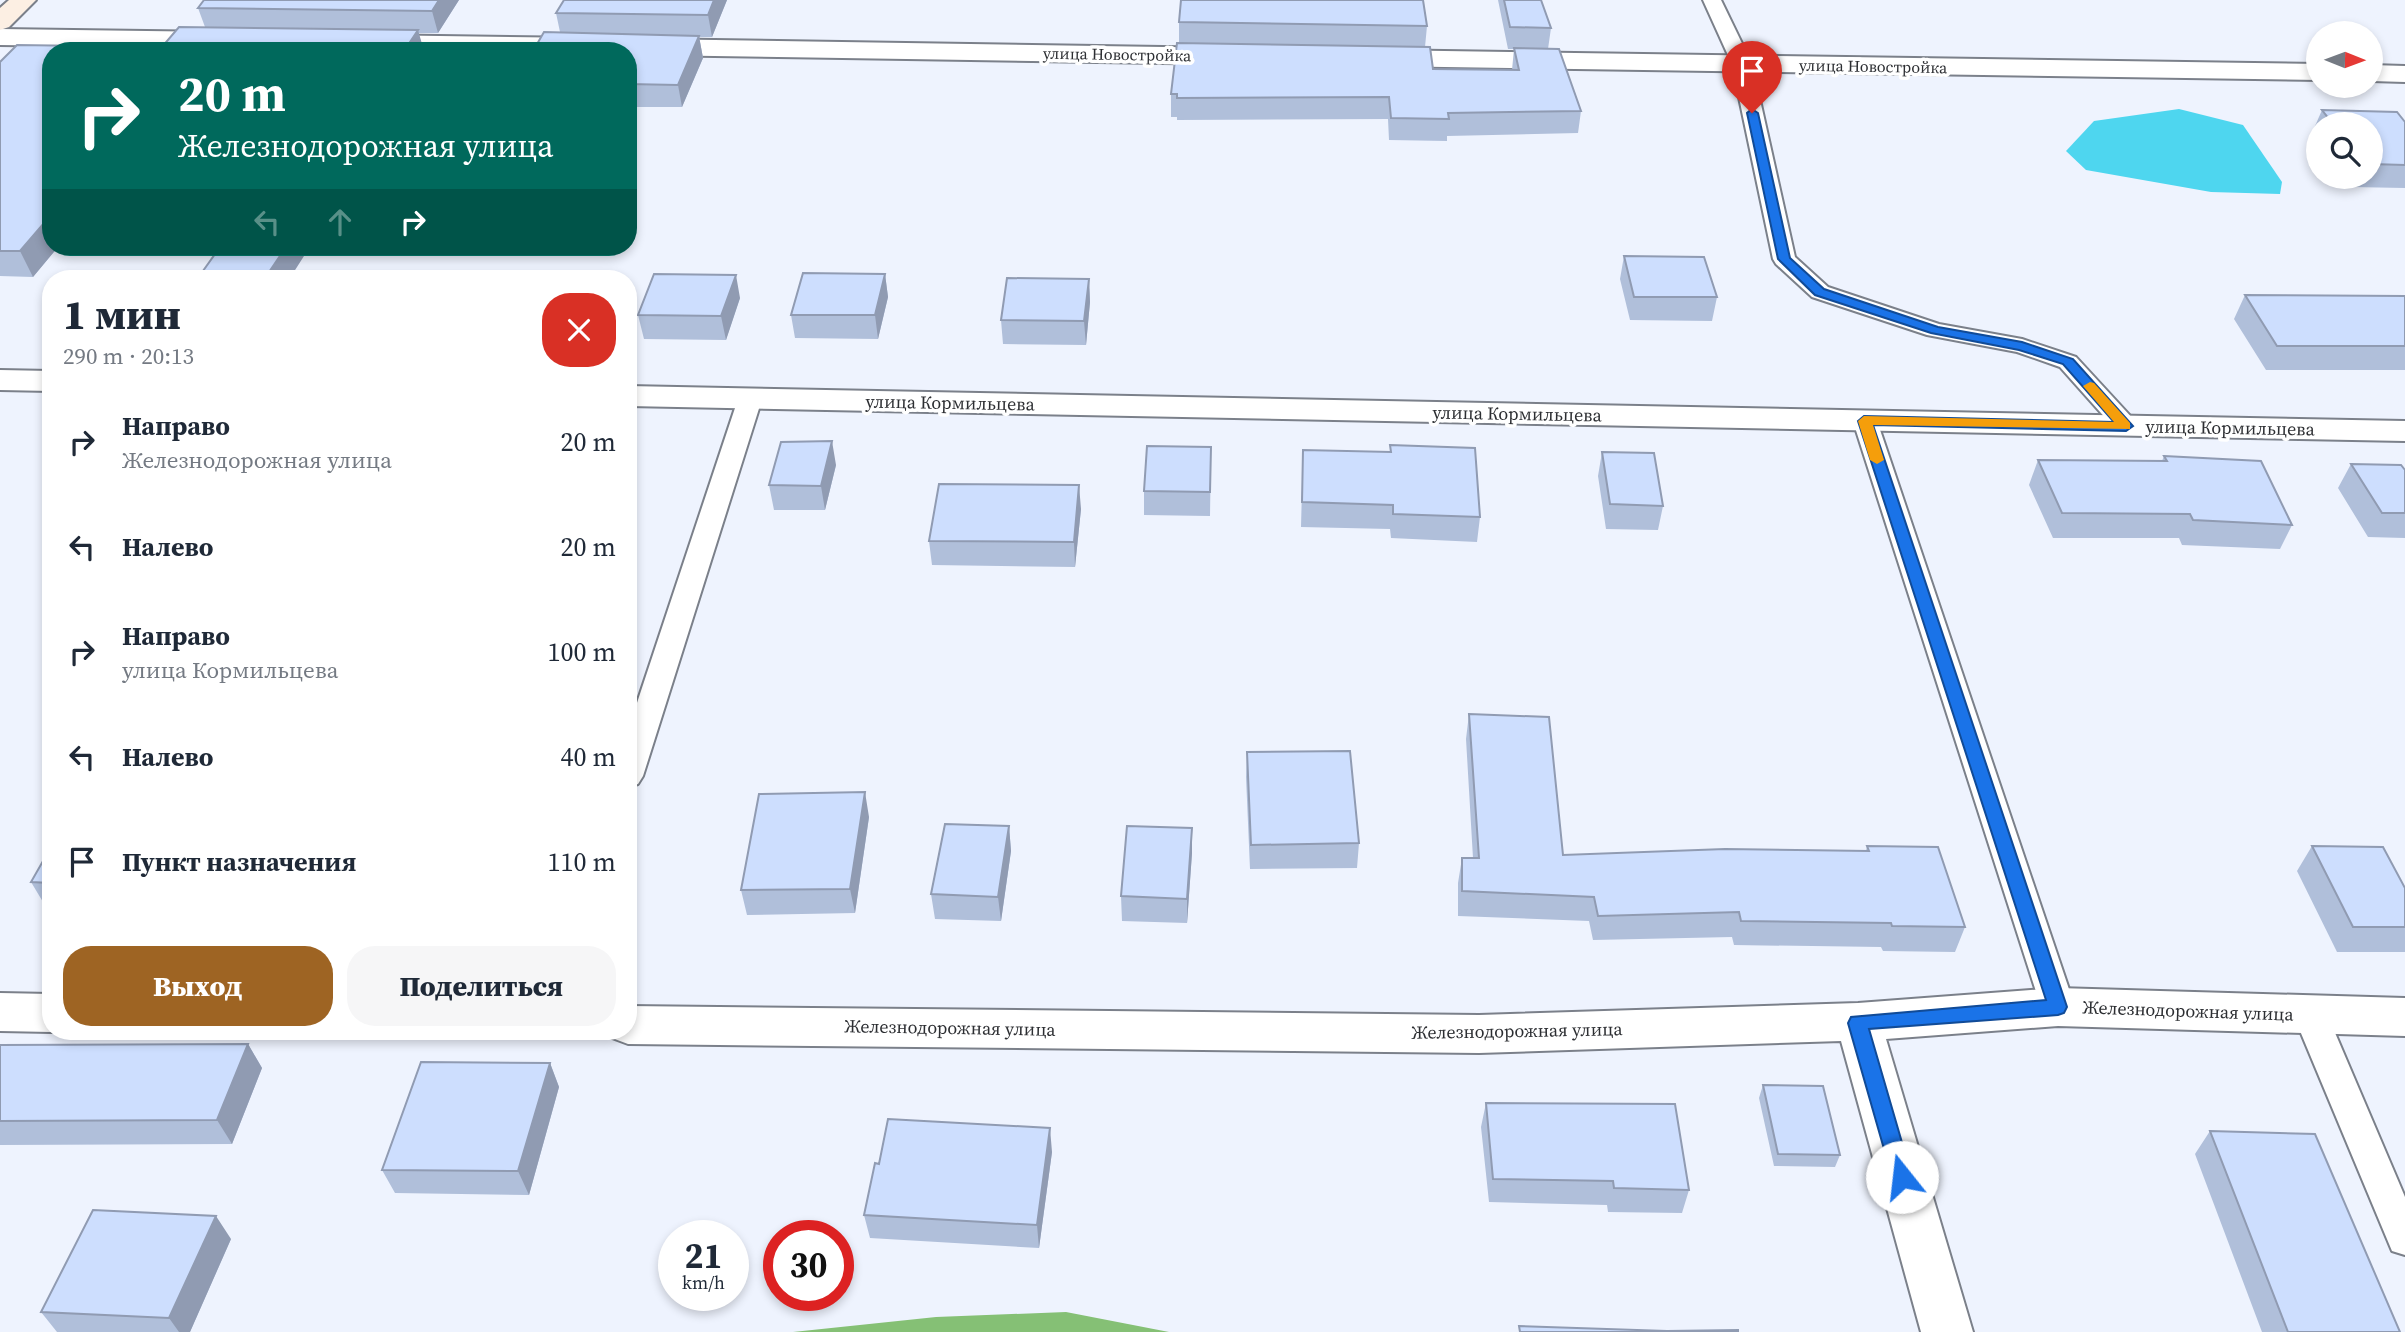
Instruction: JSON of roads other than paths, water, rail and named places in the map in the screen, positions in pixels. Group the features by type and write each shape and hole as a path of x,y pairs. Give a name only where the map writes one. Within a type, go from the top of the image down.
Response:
{"main road":[{"path":"0,22 23,0"}],"street":[{"path":"0,37 251,41"},
{"name":"улица Новостройка","path":"637,47 1255,57"},
{"name":"улица Новостройка","path":"1353,58 2306,72"},
{"path":"2384,73 2405,74"},
{"path":"0,380 42,382"},
{"name":"улица Кормильцева","path":"637,396 2405,431"},
{"name":"Железнодорожная улица","path":"637,1025 1479,1034 1858,1023 2058,1007 2405,1017"},
{"path":"0,1012 42,1013"},
{"path":"1858,1023 1947,1332"}],"lane":[{"path":"1712,0 1742,64 1784,259 1820,292 1935,330 2022,346 2068,362 2126,426"},
{"path":"637,748 750,399"},
{"path":"1864,421 2058,1007"},
{"path":"2310,1014 2405,1238"}],"water":[{"path":"2179,109 2243,125 2282,182 2280,194 2211,192 2086,170 2066,151 2094,121"}]}
